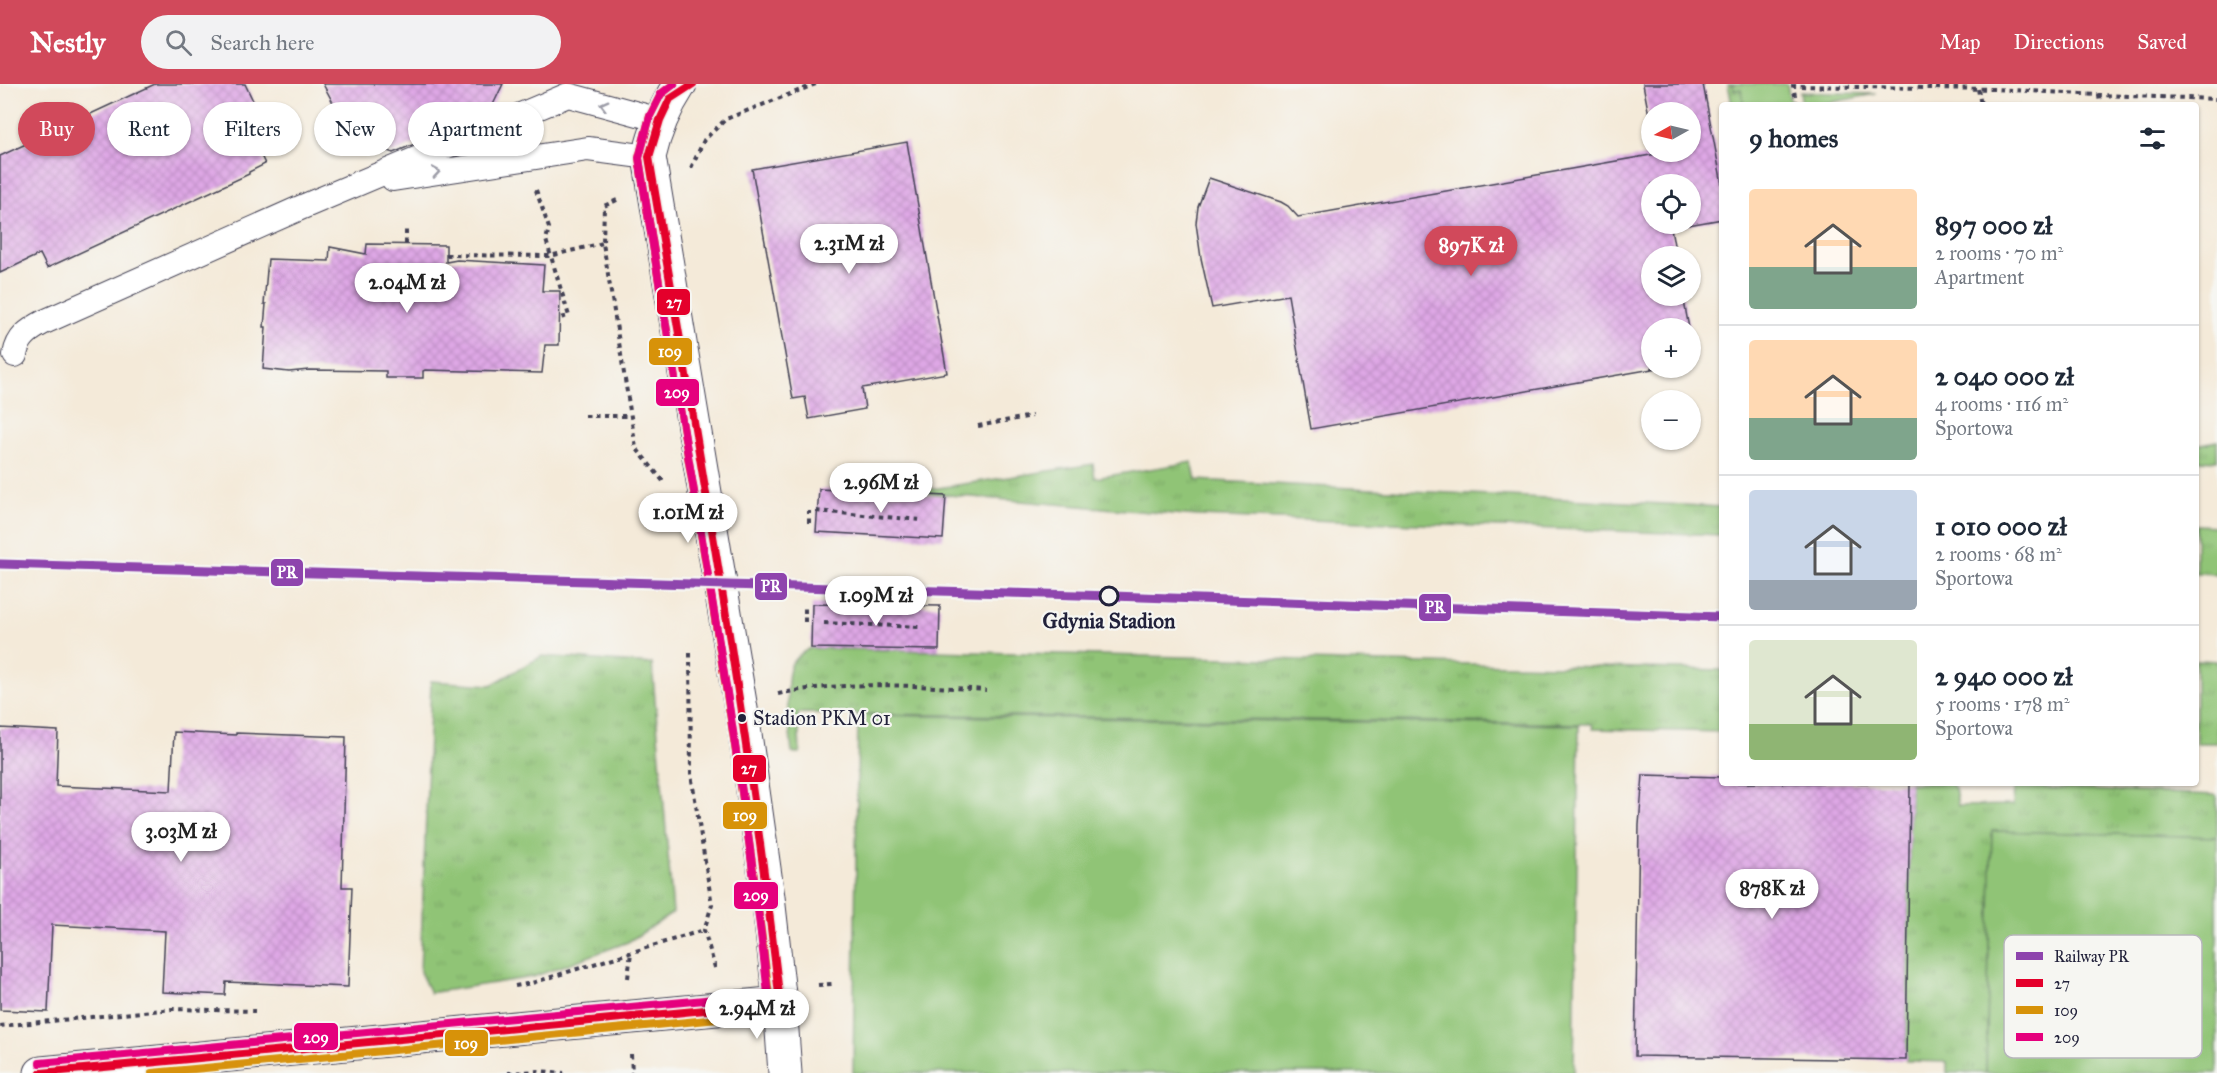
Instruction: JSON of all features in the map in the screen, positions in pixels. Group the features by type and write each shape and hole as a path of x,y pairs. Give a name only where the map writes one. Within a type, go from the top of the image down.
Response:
{"street":[{"path":"676,97 650,157 745,737 768,897 785,1073"},
{"path":"41,1073 780,1003"}],"lane":[{"path":"15,355 17,344 28,331 44,322 358,184 568,95 676,97"},
{"path":"358,184 588,149 650,157"}],"path":[{"path":"690,170 704,140 726,119 816,84"},
{"path":"1796,102 1793,86 1978,89 1995,86 2099,95 2217,99"},
{"path":"1978,89 1980,102"},
{"path":"2099,95 2100,102"},
{"path":"535,186 549,228 546,240 550,256 570,316 560,318"},
{"path":"621,197 604,206 603,243 630,416 636,448 668,487"},
{"path":"406,230 406,244"},
{"path":"446,255 550,256 603,243"},
{"path":"585,416 630,416"},
{"path":"978,426 1032,416"},
{"path":"809,511 809,523"},
{"path":"816,511 921,520"},
{"path":"805,604 805,622"},
{"path":"824,623 920,627"},
{"path":"690,651 691,774 712,905 704,930 718,980"},
{"path":"771,695 801,690 903,686 986,690"},
{"path":"510,987 532,983 704,930"},
{"path":"0,1026 173,1008 263,1011"},
{"path":"508,1073 538,1071 564,1073"}],"green space":[{"path":"1728,84 1733,84 1735,90 1741,89 1743,102 1731,102"},
{"path":"1733,84 1787,84 1790,102 1743,102 1741,89 1734,90"},
{"path":"1800,92 1876,94 1832,102 1802,102"},
{"path":"2217,441 2217,461 2199,460 2199,444"},
{"path":"1192,462 1196,480 1719,507 1719,535 1197,516 912,492 1093,464 1095,478"},
{"path":"2199,525 2217,526 2217,574 2199,573"},
{"path":"811,648 1719,670 1719,732 1593,729 1592,724 798,713 800,753 792,753 788,706 789,671 792,663 803,652"},
{"path":"542,656 652,664 673,913 628,942 533,977 430,993 420,972 431,681 491,685"},
{"path":"2199,660 2217,661 2217,743 2199,743"},
{"path":"858,715 1579,725 1574,1073 853,1073"},
{"path":"1910,786 1953,786 1958,806 2013,805 2014,787 2217,795 2217,837 1992,831 1986,1073 1947,1073 1947,1062 1906,1061"},
{"path":"1992,831 2217,837 2217,1073 1986,1073"}],"building":[{"path":"155,84 245,84 254,102 203,102 203,156 261,156 265,164 249,174 47,268 40,254 0,273 0,156 18,148 18,156 95,156 95,112 107,106 107,156 191,156 191,102 116,102"},
{"path":"323,84 503,84 494,102 408,102 408,147 396,152 396,102 333,102"},
{"path":"1643,84 1703,84 1719,168 1719,220 1701,223 1701,174 1641,174 1641,234 1672,234 1674,246 1641,246 1641,306 1685,306 1687,318 1641,318 1641,371 1311,429 1288,295 1212,308 1196,223 1198,207 1209,178 1281,202 1298,217 1641,157 1641,162 1701,162 1701,102 1646,102"},
{"path":"907,142 947,373 862,388 865,409 809,419 805,397 793,399 752,169"},
{"path":"367,244 446,245 446,262 457,260 544,265 542,291 560,291 559,345 545,345 542,373 425,370 423,378 386,378 386,371 289,372 263,369 266,327 264,327 266,304 264,304 268,259 329,261 330,247 366,254"},
{"path":"819,489 946,496 943,539 816,532"},
{"path":"812,604 940,606 939,650 811,648"},
{"path":"0,728 58,731 56,786 171,791 174,732 346,737 342,887 352,887 348,987 226,982 225,995 162,992 165,931 52,925 48,1012 0,1010"},
{"path":"1643,775 1719,777 1719,786 1910,786 1906,1060 1635,1056 1639,825"}],"rail line":[{"name":"PR","path":"0,564 1112,596 1719,617"}],"transit line":[{"name":"109","path":"674,84 661,94 650,116 639,158 726,686 770,1004"},
{"name":"209","path":"40,1063 768,994 725,679 639,158 650,116 661,94 674,84"},
{"name":"27","path":"693,84 670,99 660,120 649,157 737,685 780,1003"},
{"name":"27","path":"41,1073 780,1003"},
{"name":"109","path":"152,1073 781,1013"}],"place":[{"name":"Gdynia Stadion","path":"1109,596"},
{"name":"Stadion PKM 01","path":"742,718"}]}
